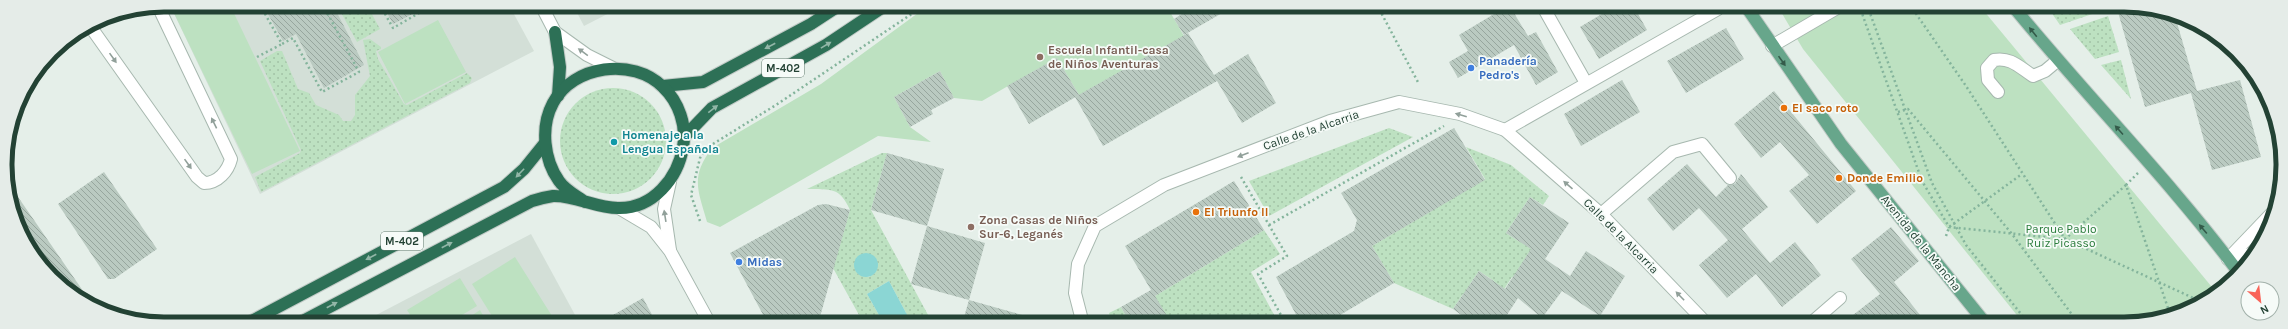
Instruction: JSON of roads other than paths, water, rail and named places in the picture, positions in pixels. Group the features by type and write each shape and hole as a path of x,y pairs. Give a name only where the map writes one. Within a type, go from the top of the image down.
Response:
{"highway":[{"name":"M-402","path":"663,86 703,82 811,24 829,12"},
{"name":"M-402","path":"685,136 712,108 826,45 876,12"},
{"path":"556,32 560,68 558,96"},
{"name":"M-402","path":"310,317 532,201 553,196 585,202 619,208 638,204 651,198 670,182 680,164 685,136 680,112 663,86 650,77 633,71 613,68 582,76 558,96 553,103 546,122 545,143 552,167 560,182 585,202"},
{"name":"M-402","path":"259,317 504,187 528,165 545,143"}],"main road":[{"name":"Avenida de la Mancha","path":"1750,12 1841,144 1980,317"},
{"path":"2018,12 2057,61 2148,162 2235,268"}],"street":[{"path":"93,30 197,177 204,183 212,182 226,171 231,159 161,12"},
{"path":"545,12 556,32 588,55 613,68"},
{"path":"1546,12 1586,83"},
{"path":"1505,130 1713,12"},
{"path":"1772,46 1830,12"},
{"path":"1998,92 1988,80 1987,68 1994,60 2004,59 2014,62 2033,76 2045,71 2057,61"},
{"name":"Calle de la Alcarria","path":"1081,317 1075,293 1078,264 1095,226 1164,185 1330,121 1399,102 1460,114 1505,130 1602,214 1700,317"},
{"path":"1602,214 1673,152 1702,144 1730,178"},
{"path":"670,182 664,209 670,251"},
{"path":"619,208 651,227 670,251 706,317"},
{"path":"2228,258 2265,221"},
{"path":"2228,258 2246,255"},
{"path":"1818,317 1840,298"}],"water":[{"path":"866,253 874,257 878,265 874,273 866,277 858,273 854,265 858,257"},
{"path":"889,281 908,317 880,317 867,294"}],"place":[{"name":"Escuela Infantil-casa de Niños Aventuras","path":"1040,57"},
{"name":"Panadería Pedro's","path":"1471,68"},
{"name":"El saco roto","path":"1784,108"},
{"name":"Homenaje a la Lengua Española","path":"614,142"},
{"name":"Donde Emilio","path":"1839,178"},
{"name":"El Triunfo II","path":"1196,212"},
{"name":"Zona Casas de Niños Sur-6, Leganés","path":"971,227"},
{"name":"Midas","path":"739,262"}],"park label":[{"name":"Parque Pablo Ruiz Picasso","path":"2061,236"}]}
